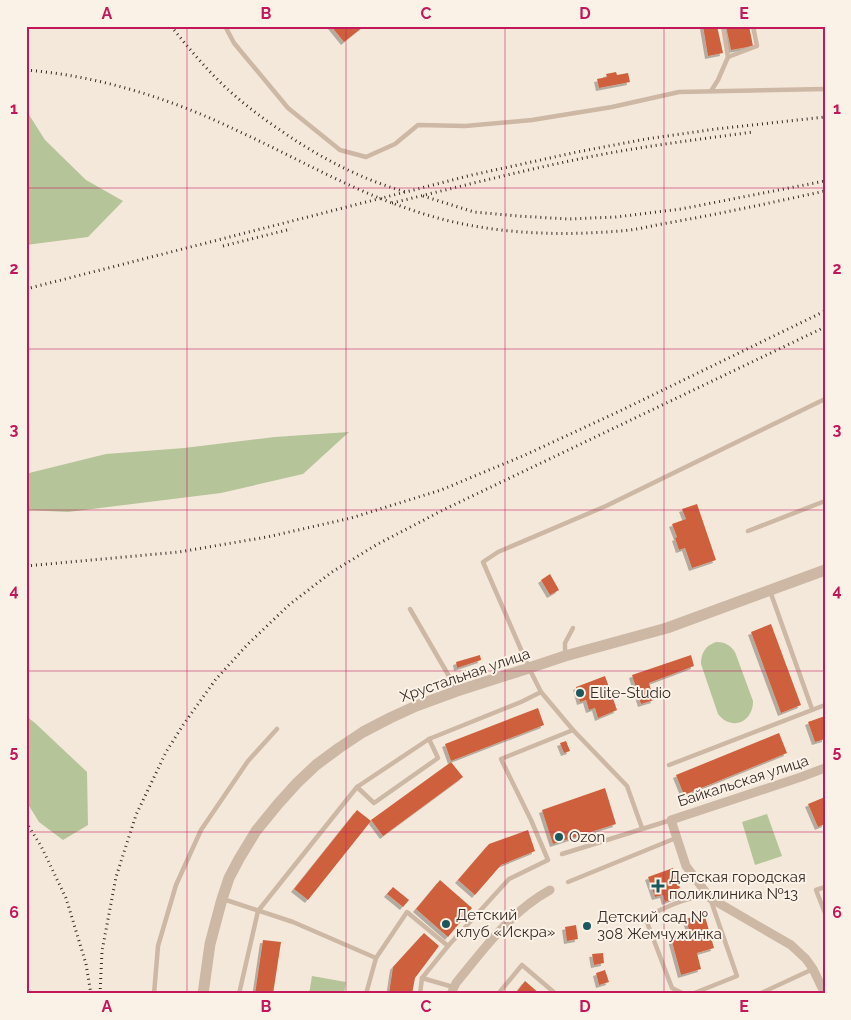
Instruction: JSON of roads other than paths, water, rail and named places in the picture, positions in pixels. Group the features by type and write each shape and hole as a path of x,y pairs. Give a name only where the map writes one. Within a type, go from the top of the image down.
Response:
{"street":[{"name":"Хрустальная улица","path":"203,994 210,944 222,899 229,878 239,859 256,831 297,783 316,765 347,742 390,718 457,690 565,656 667,628 825,570"},
{"name":"Байкальская улица","path":"670,820 825,768"},
{"path":"670,820 686,866 710,898 785,940 798,951 813,969 825,994"},
{"path":"452,991 507,922 527,904 550,890"}],"lane":[{"path":"226,26 234,44 288,108 340,150 366,157 395,144 418,125 465,126 532,120 612,107 680,92 825,89"},
{"path":"711,91 728,57 722,26"},
{"path":"728,57 757,46 753,26"},
{"path":"642,828 627,786 573,730 541,692 483,562 498,552 606,506 825,399"},
{"path":"748,531 825,501"},
{"path":"770,590 812,709"},
{"path":"410,609 457,690"},
{"path":"565,656 565,643 573,628"},
{"path":"239,994 258,912 357,787 429,739 541,692"},
{"path":"669,765 825,705"},
{"path":"154,994 158,946 176,884 201,830 248,761 277,729"},
{"path":"420,994 422,978 448,946 509,879 548,860 502,759 573,730"},
{"path":"357,787 374,803 438,758 429,739"},
{"path":"562,854 670,820"},
{"path":"568,882 676,838"},
{"path":"825,887 816,890 825,912"},
{"path":"684,994 672,988 645,917 687,899 703,896 710,898 737,976 692,994"},
{"path":"222,899 293,922 376,958"},
{"path":"366,994 376,958 407,912 448,946"},
{"path":"498,994 522,965 556,994"},
{"path":"759,994 813,969"},
{"path":"422,978 452,991"}],"railway":[{"path":"171,26 218,80 256,113 295,140 340,166 372,181 406,192"},
{"path":"26,70 81,78 161,99 213,119 387,201 434,217 486,228 540,233 593,233 639,229 825,191"},
{"path":"26,289 472,175 577,152 646,139 716,129 825,117"},
{"path":"392,203 532,169 600,155 753,132"},
{"path":"423,196 474,212 568,219 616,217 681,209 825,181"},
{"path":"223,246 291,229"},
{"path":"26,566 179,552 267,537 351,518 441,490 525,455 622,410 825,311"},
{"path":"100,994 102,951 116,877 136,815 166,752 216,679 248,644 290,604 332,572 376,545 443,510 825,327"},
{"path":"26,822 41,846 66,898 86,964 91,994"}],"place":[{"name":"Elite-Studio","path":"580,693"},
{"name":"Ozon","path":"559,837"},
{"name":"Детская городская поликлиника №13","path":"658,886"},
{"name":"Детский клуб «Искра»","path":"446,924"},
{"name":"Детский сад № 308 Жемчужинка","path":"587,926"}]}
